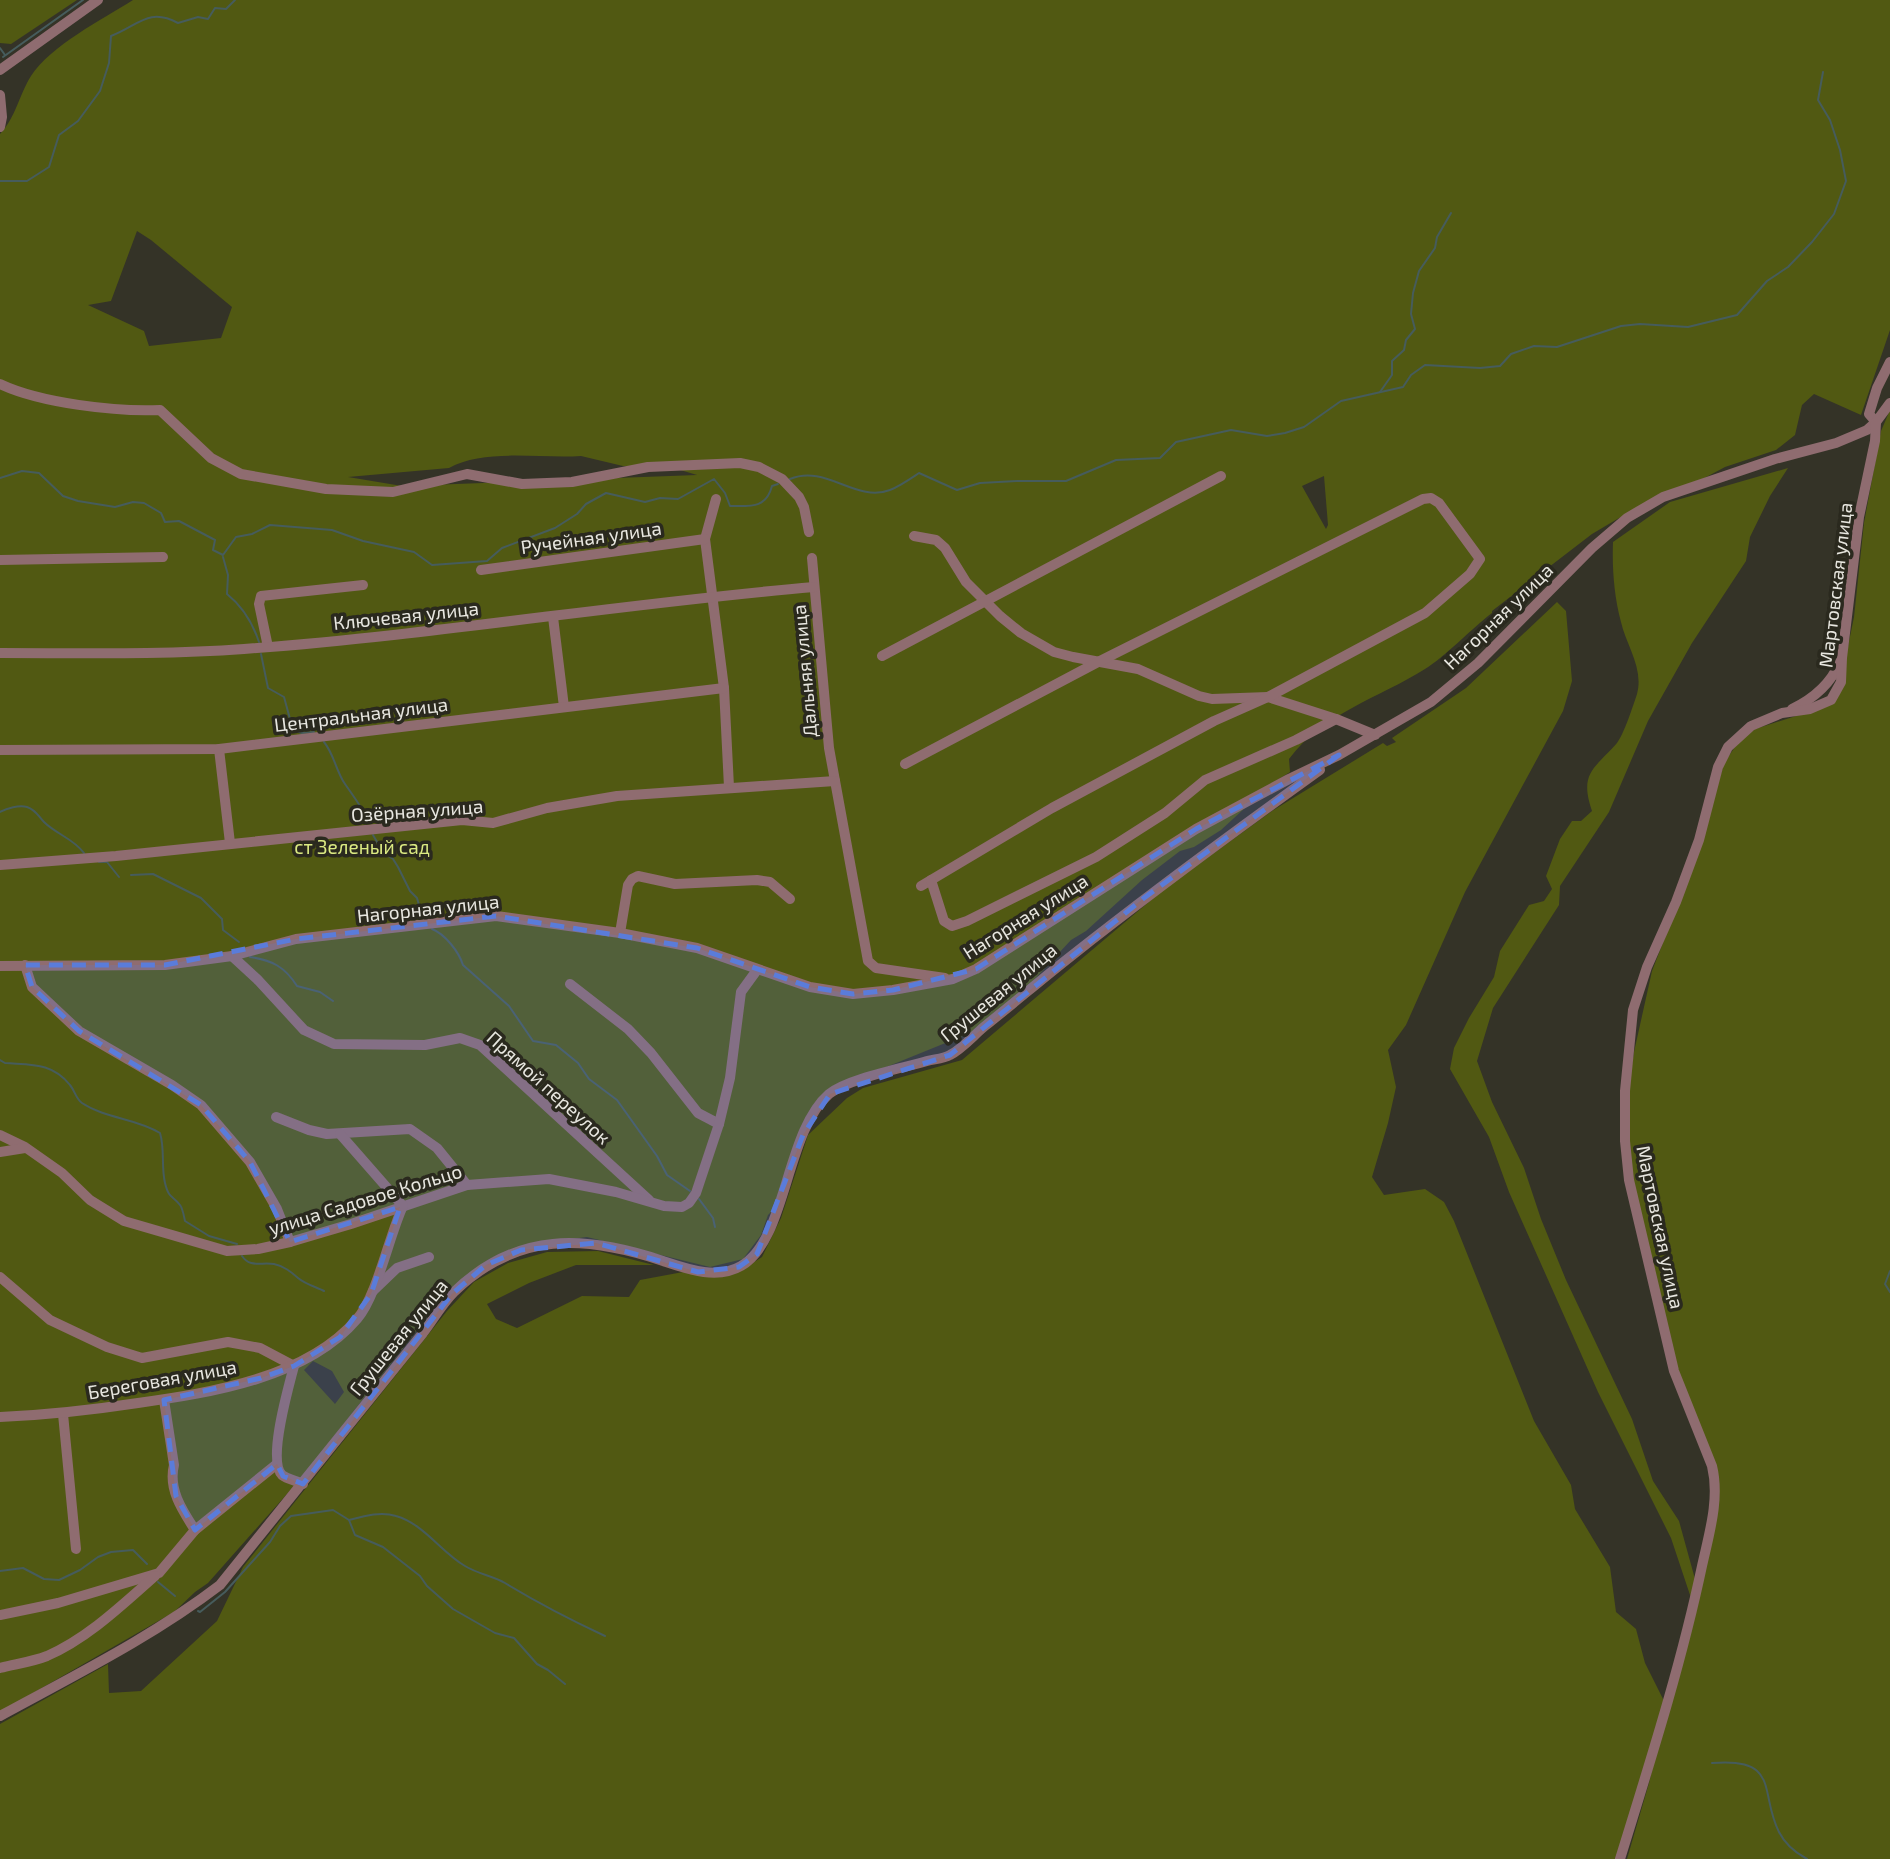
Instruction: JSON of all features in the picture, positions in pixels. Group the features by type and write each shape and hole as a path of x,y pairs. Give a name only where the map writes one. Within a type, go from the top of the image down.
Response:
{"street":[{"path":"0,69 98,0"},
{"path":"0,95 0,127"},
{"path":"1890,362 1877,388 1869,414 1876,422 1890,404"},
{"path":"0,384 29,394 96,408 160,410 211,457 241,474 326,489 393,492 467,474 522,484 572,482 648,467 740,463 759,467 782,478 799,497 809,532"},
{"name":"Мартовская улица","path":"1620,1859 1690,1619 1711,1523 1715,1479 1674,1371 1629,1180 1625,1141 1625,1091 1633,1010 1647,967 1676,902 1699,840 1718,767 1728,747 1751,726 1803,704 1824,686 1842,658 1859,517 1876,422"},
{"name":"Нагорная улица","path":"0,966 165,965 232,956 296,939 496,916 620,933 697,948 810,988 853,994 953,979 976,970 1196,830 1339,755 1431,702 1478,663 1592,548 1627,518 1663,497 1775,459 1836,443 1867,430 1876,422"},
{"path":"882,656 1221,476"},
{"path":"905,764 1098,662 1423,499 1431,498 1439,503 1480,559 1470,575 1425,613 1268,698 1213,721 1063,801 921,886"},
{"path":"716,499 705,539 724,688 729,788"},
{"path":"914,536 936,540 945,548 966,582 1000,617 1054,652 1138,669 1212,698 1268,698 1336,719 1375,735"},
{"name":"Ручейная улица","path":"481,570 705,539"},
{"path":"0,560 163,557"},
{"name":"Дальняя улица","path":"812,558 829,748 868,961 876,968 953,979"},
{"path":"268,647 259,604 261,596 363,584"},
{"name":"Ключевая улица","path":"0,653 174,653 268,647 553,617 712,595 814,587"},
{"path":"553,617 564,707"},
{"name":"Центральная улица","path":"0,750 219,749 724,688"},
{"path":"931,880 944,921 952,926 967,921 1096,857 1165,813 1205,780 1296,740 1336,719"},
{"path":"219,749 230,843"},
{"name":"Грушевая улица","path":"0,1716 150,1633 220,1585 452,1294 486,1265 521,1250 559,1243 596,1243 698,1272 739,1267 757,1254 762,1245 803,1135 819,1106 830,1094 845,1086 897,1069 950,1055 1144,898 1339,755"},
{"name":"Озёрная улица","path":"0,866 462,820 493,823 547,808 590,800 835,781"},
{"path":"620,933 628,885 638,876 675,884 757,880 770,882 790,899"},
{"name":"Прямой переулок","path":"232,956 304,1030 334,1044 425,1045 460,1038 480,1045 651,1202"},
{"path":"25,965 32,988 79,1031 172,1084 201,1105 250,1162 277,1209 290,1242"},
{"name":"улица Садовое Кольцо","path":"0,1135 25,1147 62,1173 90,1200 124,1221 228,1251 258,1249 290,1242 467,1185 549,1179 682,1207 689,1203 701,1180 719,1124 730,1078 741,992 757,970"},
{"path":"570,984 628,1029 698,1113 719,1124"},
{"path":"276,1117 309,1130 340,1134 410,1129 437,1148 467,1185"},
{"path":"340,1134 402,1206"},
{"path":"0,1152 25,1147"},
{"name":"Береговая улица","path":"0,1418 63,1414 164,1400 223,1389 294,1366 340,1337 359,1317 371,1294 402,1206"},
{"path":"371,1294 397,1268 429,1257"},
{"path":"0,1277 50,1320 107,1347 142,1357 228,1342 260,1348 294,1366 282,1409 277,1464 283,1476 303,1484"},
{"path":"164,1400 176,1496 195,1530"},
{"path":"63,1414 76,1549"},
{"path":"0,1668 47,1656 110,1615 159,1573 195,1530 277,1464"},
{"path":"0,1615 58,1603 159,1573"}],"highlighted area":[{"path":"1339,755 1144,898 950,1055 830,1094 803,1135 757,1254 739,1267 698,1272 596,1243 521,1250 486,1265 452,1294 303,1484 283,1476 277,1464 195,1530 176,1496 164,1400 261,1378 294,1366 340,1337 371,1294 400,1207 290,1242 250,1162 201,1105 79,1031 32,987 25,965 165,965 296,939 496,916 697,948 810,987 853,994 893,990 976,969 1196,829"}],"green space":[{"path":"0,0 77,0 11,44 0,43"},
{"name":"ст Зеленый сад","path":"133,0 1890,0 1890,330 1861,415 1814,394 1802,405 1795,435 1776,450 1725,467 1619,518 1592,534 1492,611 1433,664 1352,708 1318,730 1289,759 1290,772 1271,784 1221,830 1194,847 1180,851 1142,880 1086,931 1071,940 1017,998 975,1031 842,1085 801,1132 772,1211 761,1235 743,1259 710,1267 587,1237 529,1244 489,1259 447,1292 302,1477 208,1583 174,1612 0,1712 0,134 10,120 31,76 40,65 64,44","holes":["137,231 232,307 221,338 149,346 144,331 88,305 111,301","496,456 581,456 623,466 677,469 697,475 402,486 348,477 449,468 463,462","1324,476 1328,525 1326,529 1302,486","313,1361 332,1371 344,1392 335,1404 304,1370"]},
{"path":"1890,410 1890,1859 1627,1859 1649,1783 1719,1485 1677,1370 1632,1177 1627,1095 1634,1052 1652,971 1701,845 1724,763 1739,741 1755,729 1827,706 1845,661 1854,617 1864,523 1881,431"},
{"path":"1788,468 1770,496 1750,537 1746,561 1692,643 1648,721 1609,812 1560,886 1559,905 1493,1008 1477,1061 1492,1102 1524,1168 1566,1280 1632,1419 1653,1481 1679,1521 1695,1579 1691,1598 1671,1538 1598,1392 1509,1192 1489,1137 1450,1069 1454,1048 1494,977 1500,951 1529,905 1544,901 1552,889 1546,876 1560,839 1572,821 1581,821 1592,811 1587,788 1591,772 1620,739 1637,694 1638,675 1623,631 1617,602 1613,542 1670,502"},
{"path":"1557,602 1566,611 1572,681 1563,711 1465,892 1406,1025 1388,1050 1396,1087 1372,1177 1384,1195 1425,1189 1444,1202 1534,1421 1571,1485 1575,1509 1610,1567 1616,1612 1636,1629 1645,1663 1664,1701 1616,1859 0,1859 0,1724 108,1664 109,1693 141,1691 217,1621 243,1567 447,1311 474,1282 508,1263 547,1252 598,1251 654,1265 576,1265 529,1283 487,1304 496,1319 517,1328 582,1296 629,1297 640,1280 683,1272 740,1271 762,1257 781,1218 808,1135 847,1098 863,1088 962,1060 1163,890 1272,811 1383,743 1387,746 1396,742 1392,738 1466,688"}],"waterway":[{"path":"3,57 83,0"},
{"path":"0,181 27,181 49,167 59,135 78,121 100,91 109,63 111,36 151,17 178,23 198,17 208,19 215,8 226,9 235,0"},
{"path":"0,48 5,55"},
{"path":"790,479 816,476 865,492 877,493 890,490 919,473 957,490 980,483 1066,481 1116,460 1160,458 1176,442 1231,430 1267,436 1304,427 1341,401 1403,387 1411,375 1425,365 1480,368 1500,366 1511,354 1534,346 1557,347 1621,326 1640,324 1688,327 1737,315 1767,281 1788,267 1812,242 1834,214 1846,181 1830,120 1818,100 1823,72"},
{"path":"1380,392 1392,375 1392,361 1404,350 1406,340 1415,329 1411,314 1419,271 1435,248 1437,237 1451,213"},
{"path":"0,478 22,471 39,473 63,496 78,501 115,507 133,502 144,503 161,513 165,522 179,521 215,540 213,550 223,555 236,537 252,534 270,525 332,530 363,541 414,552 432,565 487,561 502,548 555,528 577,514 586,504 606,493 645,502 660,498 678,499 714,479 725,493 730,506 744,506 756,505 766,499 772,486 778,484"},
{"path":"223,557 228,575 227,594 246,616 259,642"},
{"path":"261,654 268,688 284,697 293,730 302,733 314,732"},
{"path":"324,742 342,779 369,823"},
{"path":"0,812 24,806 30,808 84,853"},
{"path":"373,835 383,852 393,859 410,891 417,898 423,919"},
{"path":"99,862 107,862 119,877"},
{"path":"131,875 153,874 201,898 222,919 223,930 239,942"},
{"path":"432,929 451,944 463,965 509,1006 533,1041 556,1045 578,1063 589,1079 617,1100 657,1156 667,1175 690,1191"},
{"path":"250,957 277,965 297,986 320,992 333,1001"},
{"path":"0,1060 5,1063 48,1068 70,1085 82,1103 160,1133 165,1183 169,1194 181,1207 185,1221 209,1236 237,1244"},
{"path":"699,1199 713,1218 715,1227"},
{"path":"242,1256 252,1263 281,1266 304,1282 324,1291"},
{"path":"1890,1271 1885,1284 1890,1292"},
{"path":"198,1611 225,1592 291,1516 333,1510 349,1520 355,1535 383,1547 420,1576 427,1586 453,1609 495,1633 514,1638 537,1664 565,1684"},
{"path":"349,1520 384,1514 406,1520 465,1566 500,1581 605,1636"},
{"path":"0,1571 23,1568 44,1579 59,1580 98,1557 111,1552 133,1550 147,1564"},
{"path":"158,1582 175,1596"},
{"path":"1712,1763 1734,1763 1749,1766 1758,1772 1764,1781 1779,1832 1791,1848 1807,1859"}]}
